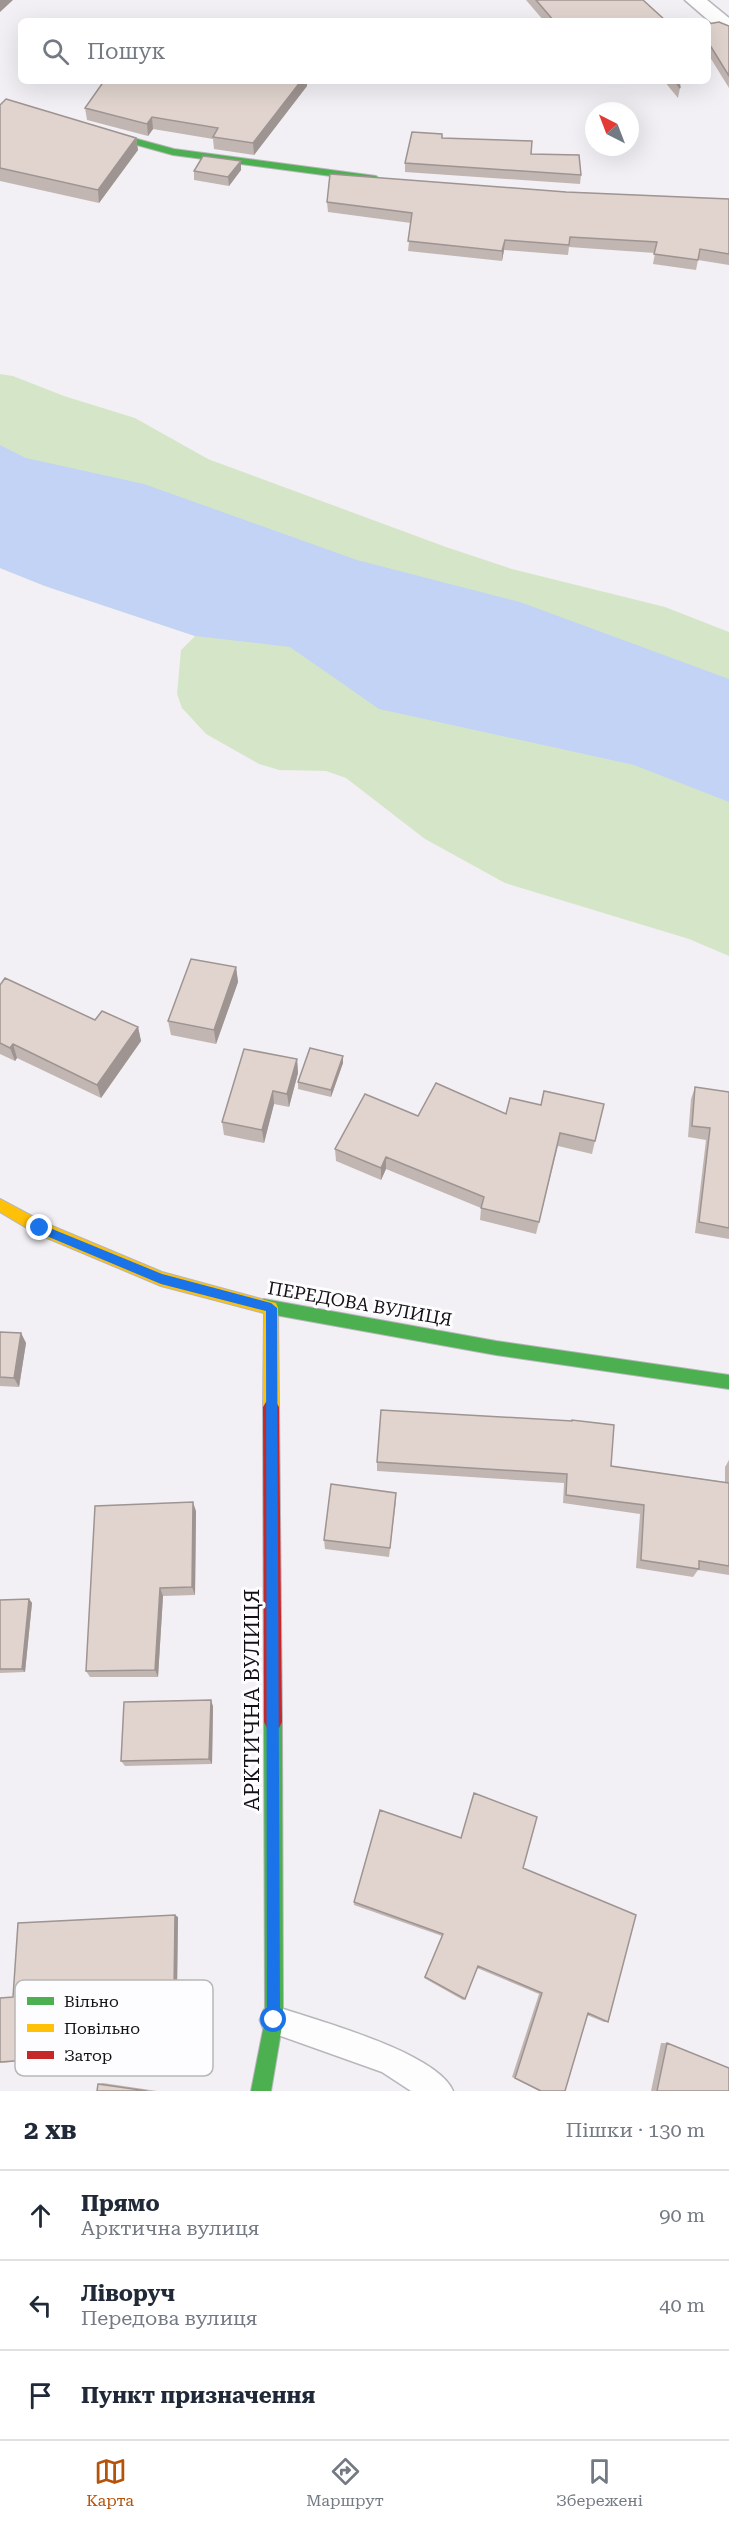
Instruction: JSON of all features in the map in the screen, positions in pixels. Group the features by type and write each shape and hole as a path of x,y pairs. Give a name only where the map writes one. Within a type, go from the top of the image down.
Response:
{"street":[{"path":"695,0 729,28"},
{"path":"76,125 173,152 356,178 390,180"},
{"name":"ПЕРЕДОВА ВУЛИЦЯ","path":"0,1205 40,1228 161,1279 271,1308 496,1348 729,1382"},
{"name":"АРКТИЧНА ВУЛИЦЯ","path":"261,2091 274,2020 271,1308"}],"lane":[{"path":"274,2020 390,2060 438,2091"}],"green space":[{"path":"0,374 13,376 64,396 135,418 208,459 446,547 512,569 665,607 729,632 729,956 689,939 505,883 425,839 346,778 326,771 279,770 259,764 206,734 182,708 177,694 181,650 195,636 45,586 0,568"}],"water":[{"path":"0,445 26,458 144,484 357,560 520,602 729,679 729,802 634,765 379,709 290,647 195,636 45,586 0,568"}],"building":[{"path":"536,0 643,0 663,18 551,18"},
{"path":"719,22 729,26 729,76 711,47 711,23"},
{"path":"102,84 299,84 253,143 213,137 218,128 152,117 147,124 85,108"},
{"path":"6,99 136,138 98,190 0,168 0,105"},
{"path":"412,132 442,134 442,138 532,141 531,154 579,155 581,175 405,163"},
{"path":"203,156 241,161 228,177 194,171"},
{"path":"330,174 566,192 729,199 729,254 700,249 698,260 654,254 657,242 570,237 569,245 505,240 502,251 408,241 412,213 327,202"},
{"path":"191,959 236,967 214,1030 168,1021"},
{"path":"5,978 95,1020 102,1011 138,1027 97,1085 13,1044 10,1048 0,1043 0,985"},
{"path":"310,1048 343,1056 331,1090 298,1082"},
{"path":"244,1049 297,1059 287,1094 273,1091 262,1130 222,1122"},
{"path":"436,1083 506,1114 510,1098 541,1105 544,1091 604,1104 595,1141 560,1133 539,1222 481,1208 484,1197 386,1157 381,1168 335,1149 365,1094 418,1116"},
{"path":"695,1087 729,1092 729,1228 699,1222 710,1128 692,1126"},
{"path":"0,1332 21,1333 14,1378 0,1377"},
{"path":"381,1410 572,1420 614,1425 611,1466 729,1483 729,1566 699,1561 699,1569 641,1560 644,1505 566,1495 567,1474 377,1462"},
{"path":"331,1484 396,1493 390,1548 324,1540"},
{"path":"193,1502 192,1587 160,1588 155,1670 86,1671 95,1506"},
{"path":"29,1599 22,1669 0,1669 0,1600"},
{"path":"211,1700 209,1759 121,1761 124,1702"},
{"path":"474,1793 537,1817 523,1868 636,1915 608,2022 588,2013 565,2091 541,2091 515,2078 542,1993 478,1966 465,1999 425,1977 443,1934 354,1902 380,1810 461,1838"},
{"path":"175,1915 174,1980 15,1980 15,2061 0,2062 0,1998 13,1997 18,1923"},
{"path":"667,2043 729,2068 729,2091 657,2091"},
{"path":"98,2084 147,2091 97,2091"}],"traffic: fast":[{"path":"93,130 173,152 376,179"},
{"path":"264,1306 496,1348 729,1382"},
{"path":"261,2091 274,2020 273,1722"}],"traffic: slow":[{"path":"0,1205 40,1228 161,1279 264,1306"},
{"path":"271,1308 271,1407"}],"traffic: jam":[{"path":"271,1407 273,1722"}],"route":[{"path":"40,1228 161,1279 271,1308 274,2020"}]}
